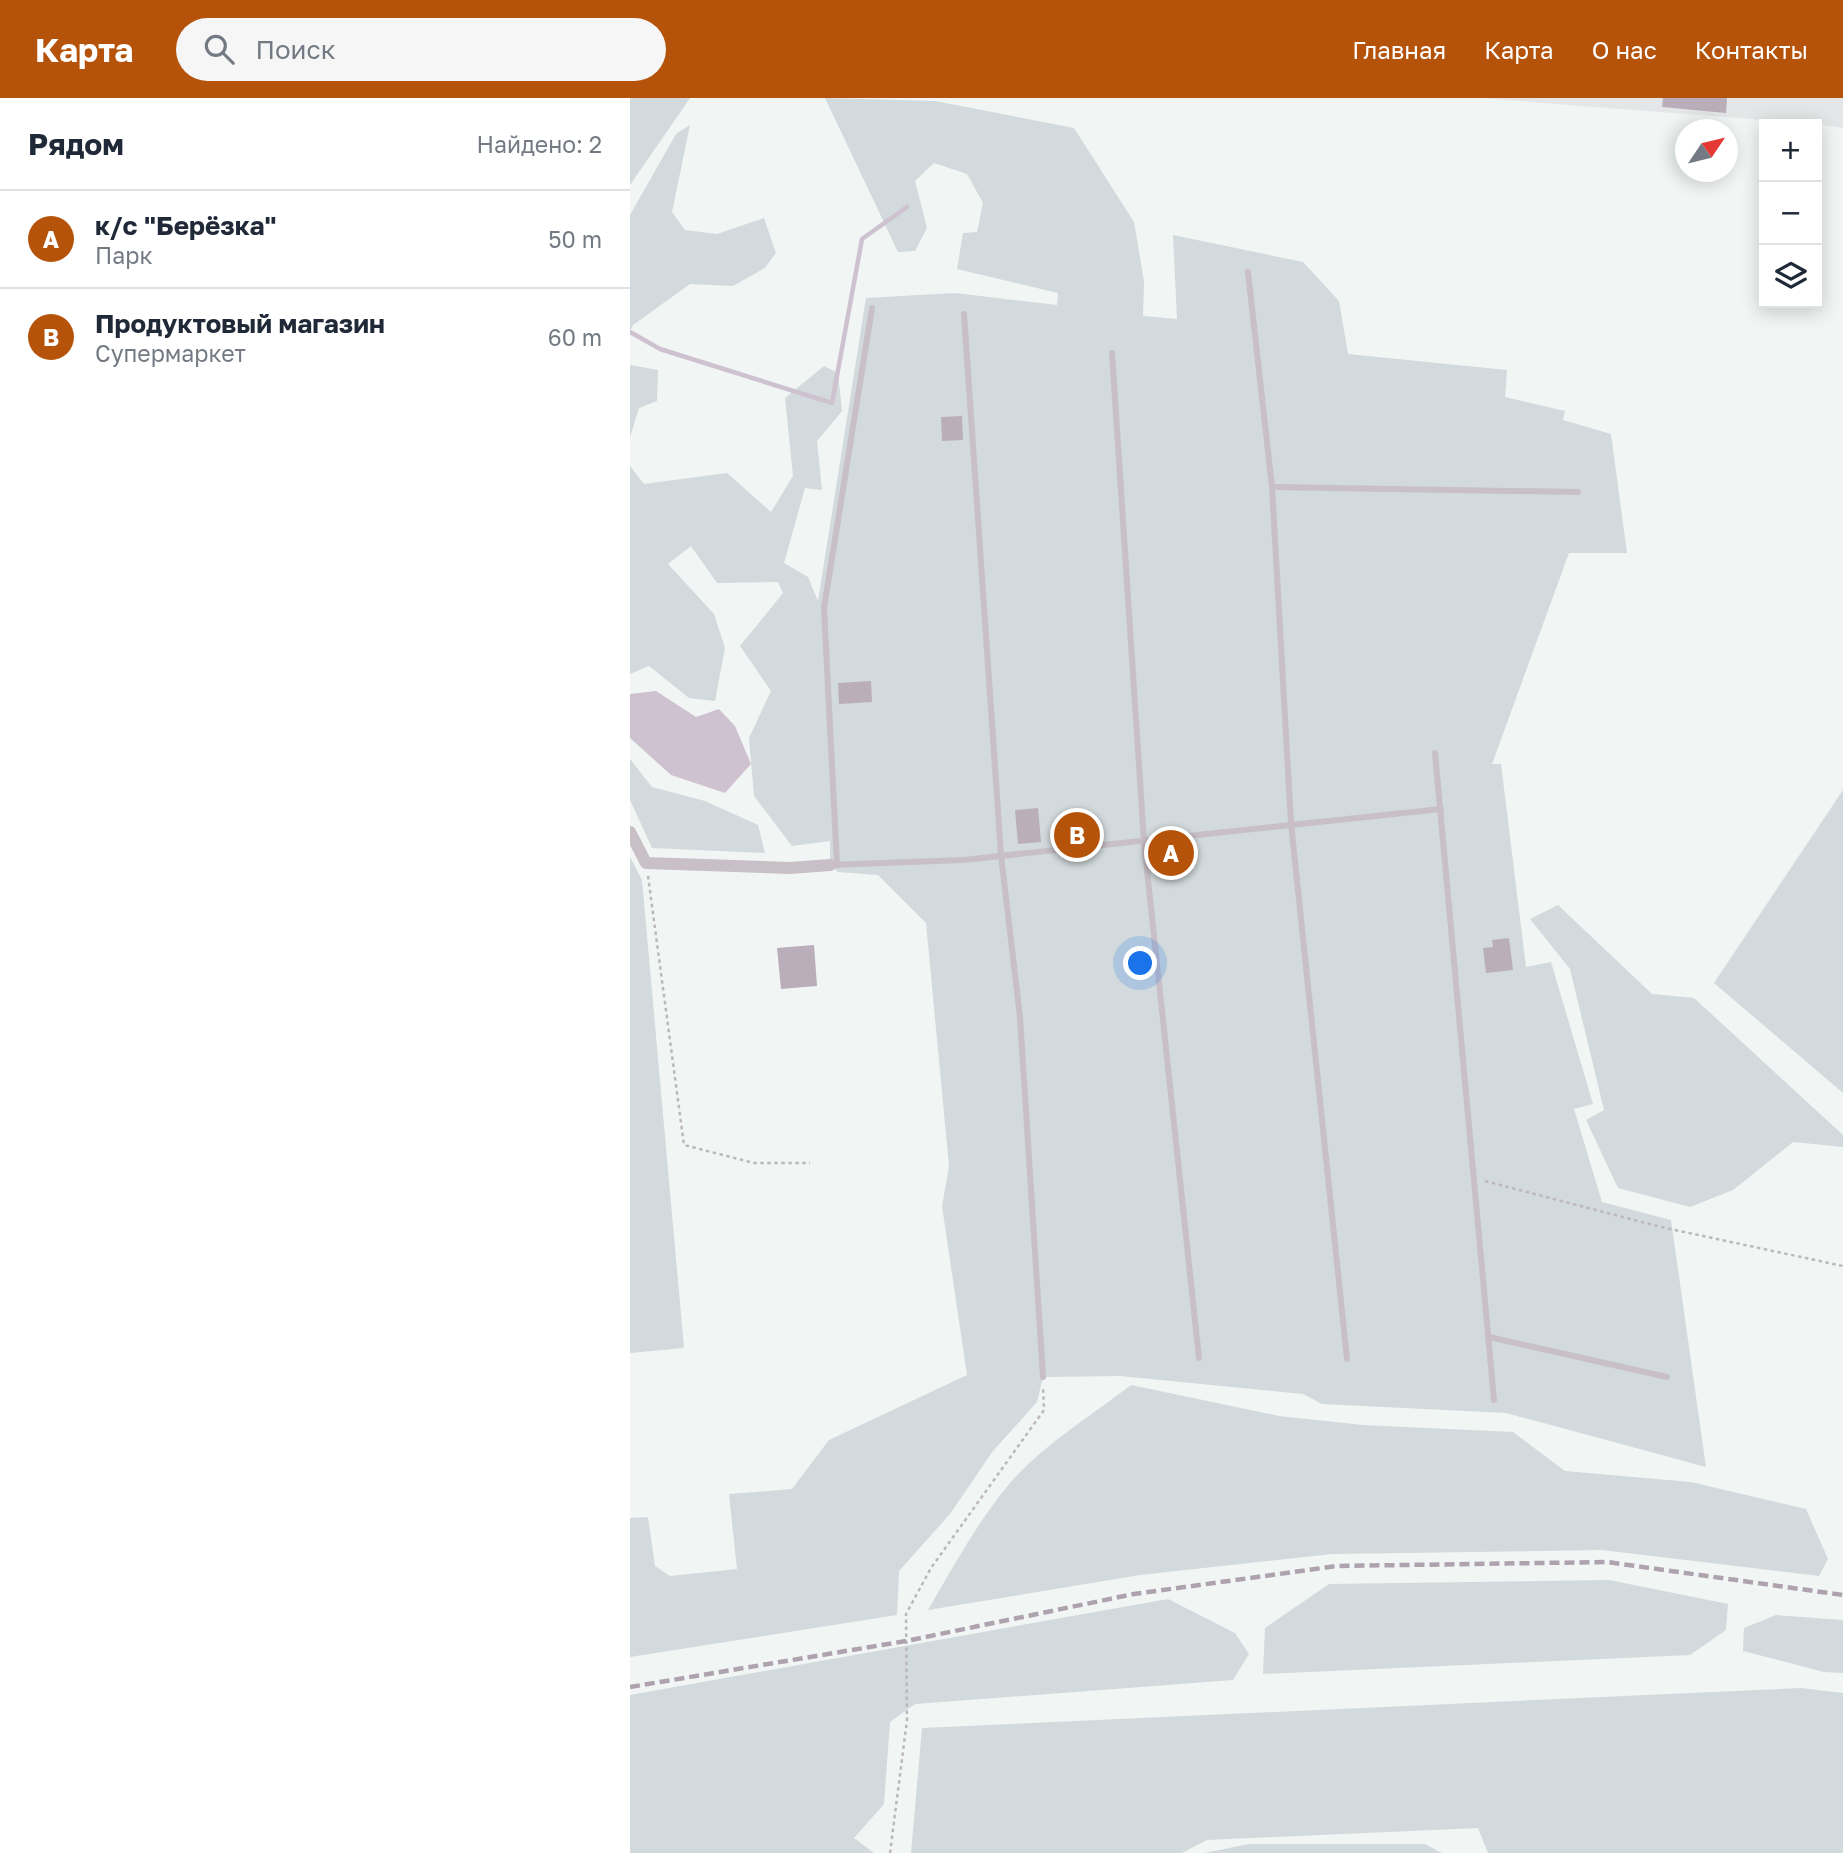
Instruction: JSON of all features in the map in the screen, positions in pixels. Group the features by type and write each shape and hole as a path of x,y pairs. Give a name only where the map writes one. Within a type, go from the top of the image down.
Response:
{"street":[{"path":"630,832 646,863 790,868 834,865"}],"lane":[{"path":"1248,272 1272,487 1291,823 1347,1359"},
{"path":"872,308 824,608 834,865 963,860 1441,808"},
{"path":"964,314 1001,855 1020,1017 1043,1377"},
{"path":"1112,353 1144,842 1199,1359"},
{"path":"1272,487 1578,492"},
{"path":"1436,753 1494,1400"},
{"path":"1489,1337 1667,1377"}],"path":[{"path":"646,863 684,1145 754,1163 810,1163"},
{"path":"1475,1179 1661,1227 1843,1266"},
{"path":"890,1853 906,1720 906,1614 931,1568 1044,1410 1043,1377"}],"shaded area":[{"path":"630,98 690,98 630,185"},
{"path":"825,98 935,101 1074,128 1134,222 1144,281 1143,316 1177,319 1173,235 1303,262 1339,301 1348,354 1507,370 1505,397 1565,411 1563,420 1611,434 1627,553 1569,553 1492,764 1501,764 1526,967 1551,962 1593,1104 1574,1109 1602,1202 1671,1220 1706,1467 1506,1413 1322,1404 1303,1394 1120,1376 1043,1377 1037,1402 993,1451 950,1514 899,1571 897,1615 630,1657 630,1518 648,1517 655,1566 670,1576 737,1569 729,1494 792,1489 829,1440 967,1375 942,1206 949,1166 926,923 878,875 838,872 830,865 830,841 792,846 754,796 749,738 771,691 740,646 783,593 778,582 717,583 691,546 668,564 714,614 725,648 715,701 689,698 649,666 630,674 630,466 644,484 727,473 771,512 793,476 785,398 824,366 838,373 842,411 817,441 822,490 805,488 784,563 808,577 818,601 866,298 955,293 1057,305 1058,293 957,269 963,233 977,232 983,203 967,174 934,163 915,181 927,228 915,251 898,252"},
{"path":"1480,98 1843,98 1843,128 1822,125 1822,119 1759,120"},
{"path":"690,125 672,212 685,230 717,234 764,218 776,253 765,268 733,286 690,284 633,325 630,331 630,215 676,134"},
{"path":"630,365 658,370 657,401 639,408 630,437"},
{"path":"656,691 696,717 719,709 735,726 751,764 725,793 671,775 630,738 630,694"},
{"path":"630,759 652,787 705,801 758,825 765,853 652,848 630,800"},
{"path":"1843,790 1843,1093 1714,983"},
{"path":"630,857 642,880 684,1348 630,1353"},
{"path":"1558,905 1652,994 1694,998 1843,1135 1843,1147 1793,1142 1733,1190 1690,1207 1618,1188 1586,1120 1604,1110 1570,969 1530,919"},
{"path":"1131,1385 1279,1416 1363,1425 1513,1432 1565,1471 1691,1482 1806,1509 1828,1559 1819,1576 1602,1550 1332,1554 1140,1575 928,1610 956,1561 1010,1483 1052,1443"},
{"path":"1609,1580 1728,1604 1726,1630 1690,1655 1263,1674 1265,1628 1329,1584"},
{"path":"1168,1599 1235,1633 1249,1654 1233,1680 915,1704 890,1722 884,1804 854,1838 874,1853 630,1853 630,1695"},
{"path":"1776,1615 1843,1620 1843,1673 1824,1672 1743,1651 1744,1628"},
{"path":"1801,1688 1843,1693 1843,1853 1488,1853 1478,1828 1207,1840 1182,1853 911,1853 922,1728"},
{"path":"1249,1844 1425,1844 1442,1853 1204,1853"}],"building":[{"path":"1663,98 1727,98 1726,113 1662,107"},
{"path":"962,416 963,440 942,441 941,417"},
{"path":"871,681 872,702 839,704 838,683"},
{"path":"1038,808 1041,842 1018,844 1015,810"},
{"path":"1509,938 1513,970 1486,973 1483,948 1493,947 1492,940"},
{"path":"814,945 817,986 781,989 777,948"}],"waterway":[{"path":"630,332 660,349 832,403 862,239 907,207"}],"railway":[{"path":"630,1687 906,1641 1134,1594 1337,1566 1607,1562 1843,1595"}],"place":[{"name":"Продуктовый магазин","path":"1077,835"},
{"name":"к/с \"Берёзка\"","path":"1171,853"}]}
